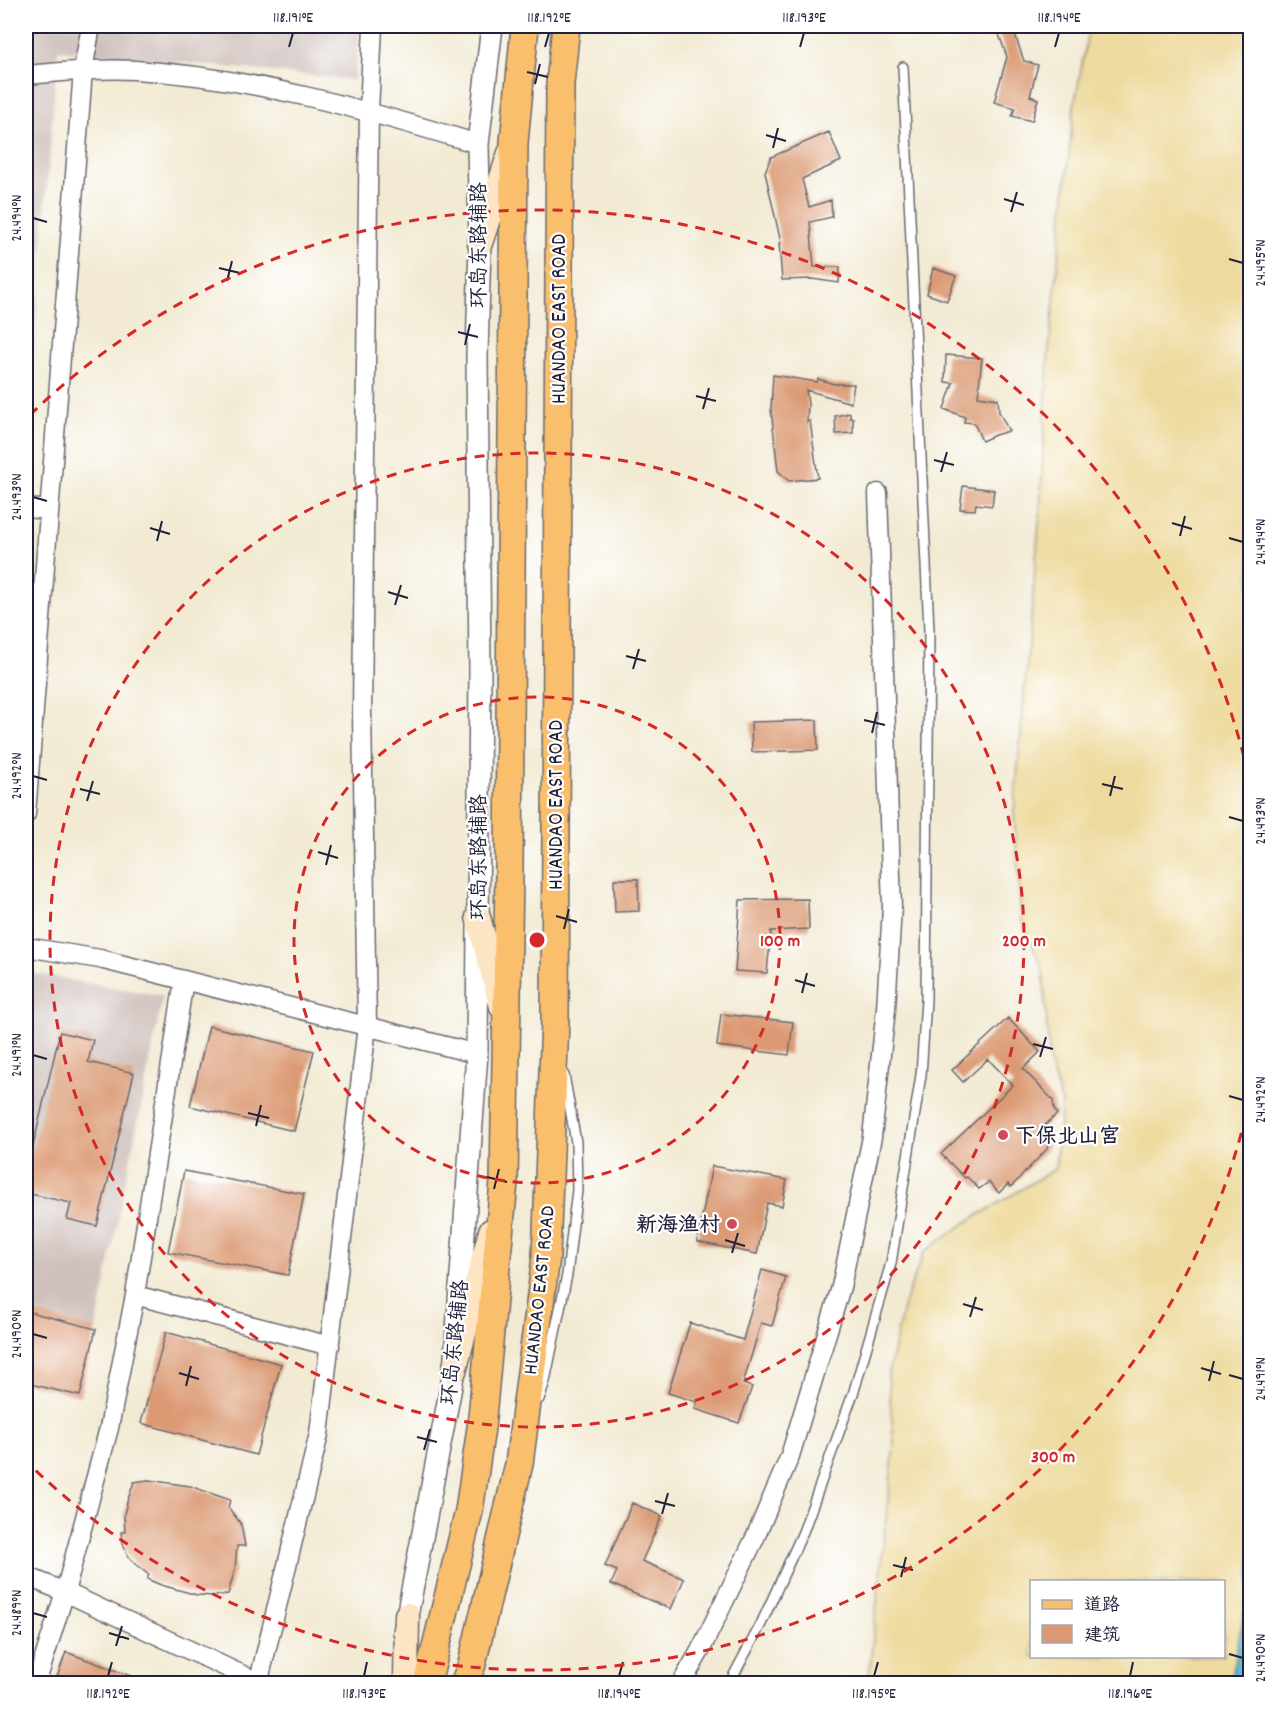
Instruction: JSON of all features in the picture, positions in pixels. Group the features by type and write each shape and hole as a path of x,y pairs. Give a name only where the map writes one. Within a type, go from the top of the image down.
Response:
{"main road":[{"name":"HUANDAO EAST ROAD","path":"427,1683 469,1511 481,1428 504,1182 514,142 525,26"},
{"name":"HUANDAO EAST ROAD","path":"465,1683 472,1664 519,1464 546,1257 555,1020 560,84 566,26"},
{"path":"480,243 514,142"},
{"path":"478,917 507,1026"},
{"path":"454,1371 504,1182"},
{"path":"406,1683 407,1615"}],"street":[{"path":"26,814 29,716 49,510 82,70 91,26"},
{"path":"258,1683 319,1434 367,1026 362,711 369,111 373,26"},
{"name":"环岛东路辅路","path":"394,1683 454,1371 477,1054 480,672 477,356 480,243 478,144 492,26"},
{"path":"26,75 82,70 135,70 235,81 369,111 478,144"},
{"path":"681,1683 700,1651 755,1538 790,1456 841,1287 872,1137 886,1009 892,907 878,493"},
{"path":"26,508 49,510"},
{"path":"26,947 100,959 477,1054"},
{"path":"36,1683 65,1592 109,1428 135,1295 184,980"},
{"path":"135,1295 330,1346"},
{"path":"26,1576 262,1683"}],"lane":[{"path":"729,1683 761,1624 803,1532 854,1391 891,1263 921,1075 926,1000 929,630 903,67"}],"shaded area":[{"path":"26,26 360,26 354,80 58,50 26,443"},
{"path":"26,972 163,996 96,1329 26,1311"}],"sand":[{"path":"1089,26 1250,26 1250,1585 1230,1683 868,1684 894,1445 888,1375 904,1304 924,1252 967,1222 1055,1169 1062,1103 1050,1065 1043,970 1021,918 1014,813 1040,512 1048,359 1074,107"}],"water":[{"path":"1250,1585 1250,1683 1230,1683"}],"building":[{"path":"996,26 1012,26 1024,61 1038,65 1030,96 1038,99 1032,121 1012,116 1015,108 994,102 1007,57"},
{"path":"829,132 841,161 802,179 809,207 831,200 832,217 810,222 814,267 840,267 839,283 812,279 782,280 779,243 781,243 765,172 771,157"},
{"path":"933,268 956,276 947,301 927,294"},
{"path":"946,355 982,358 978,396 998,399 999,412 1009,431 982,441 974,423 964,422 965,417 944,409 953,383 945,382"},
{"path":"773,375 817,382 818,379 834,384 854,384 851,403 806,390 807,422 810,421 818,478 789,481 778,471 771,409"},
{"path":"850,413 850,418 853,418 853,433 836,434 835,416"},
{"path":"963,486 994,490 992,506 976,504 975,510 960,509"},
{"path":"817,720 818,750 752,752 751,722"},
{"path":"614,879 638,879 639,911 615,912"},
{"path":"808,899 809,929 771,931 767,973 735,971 740,900"},
{"path":"721,1014 793,1022 789,1055 717,1046"},
{"name":"下保北山宫","path":"1008,1018 1040,1052 1023,1069 1053,1100 1057,1114 1041,1129 1049,1140 1047,1149 1011,1187 1008,1184 999,1193 989,1182 979,1189 941,1154 1013,1085 988,1059 963,1082 952,1070"},
{"path":"209,1026 314,1051 294,1131 190,1106"},
{"path":"60,1032 93,1040 88,1062 134,1073 97,1226 67,1219 71,1203 26,1193 26,1176"},
{"name":"新海渔村","path":"712,1166 787,1180 782,1206 767,1203 757,1254 697,1242"},
{"path":"184,1171 304,1194 288,1275 168,1252"},
{"path":"762,1270 786,1277 772,1326 761,1323 743,1384 752,1387 739,1423 695,1409 697,1402 668,1393 690,1323 743,1340"},
{"path":"26,1311 96,1329 80,1396 26,1383"},
{"path":"166,1332 281,1364 256,1455 141,1423"},
{"path":"148,1480 190,1486 230,1500 228,1507 241,1524 245,1546 237,1546 235,1569 228,1594 197,1595 161,1585 147,1579 149,1575 127,1554 121,1532 125,1532 124,1514 127,1502 134,1482"},
{"path":"632,1503 662,1516 642,1561 684,1579 671,1609 611,1584 617,1571 605,1566"},
{"path":"66,1652 147,1682 147,1683 55,1683"}],"place":[{"name":"下保北山宫","path":"1003,1135"},
{"name":"新海渔村","path":"732,1224"}]}
